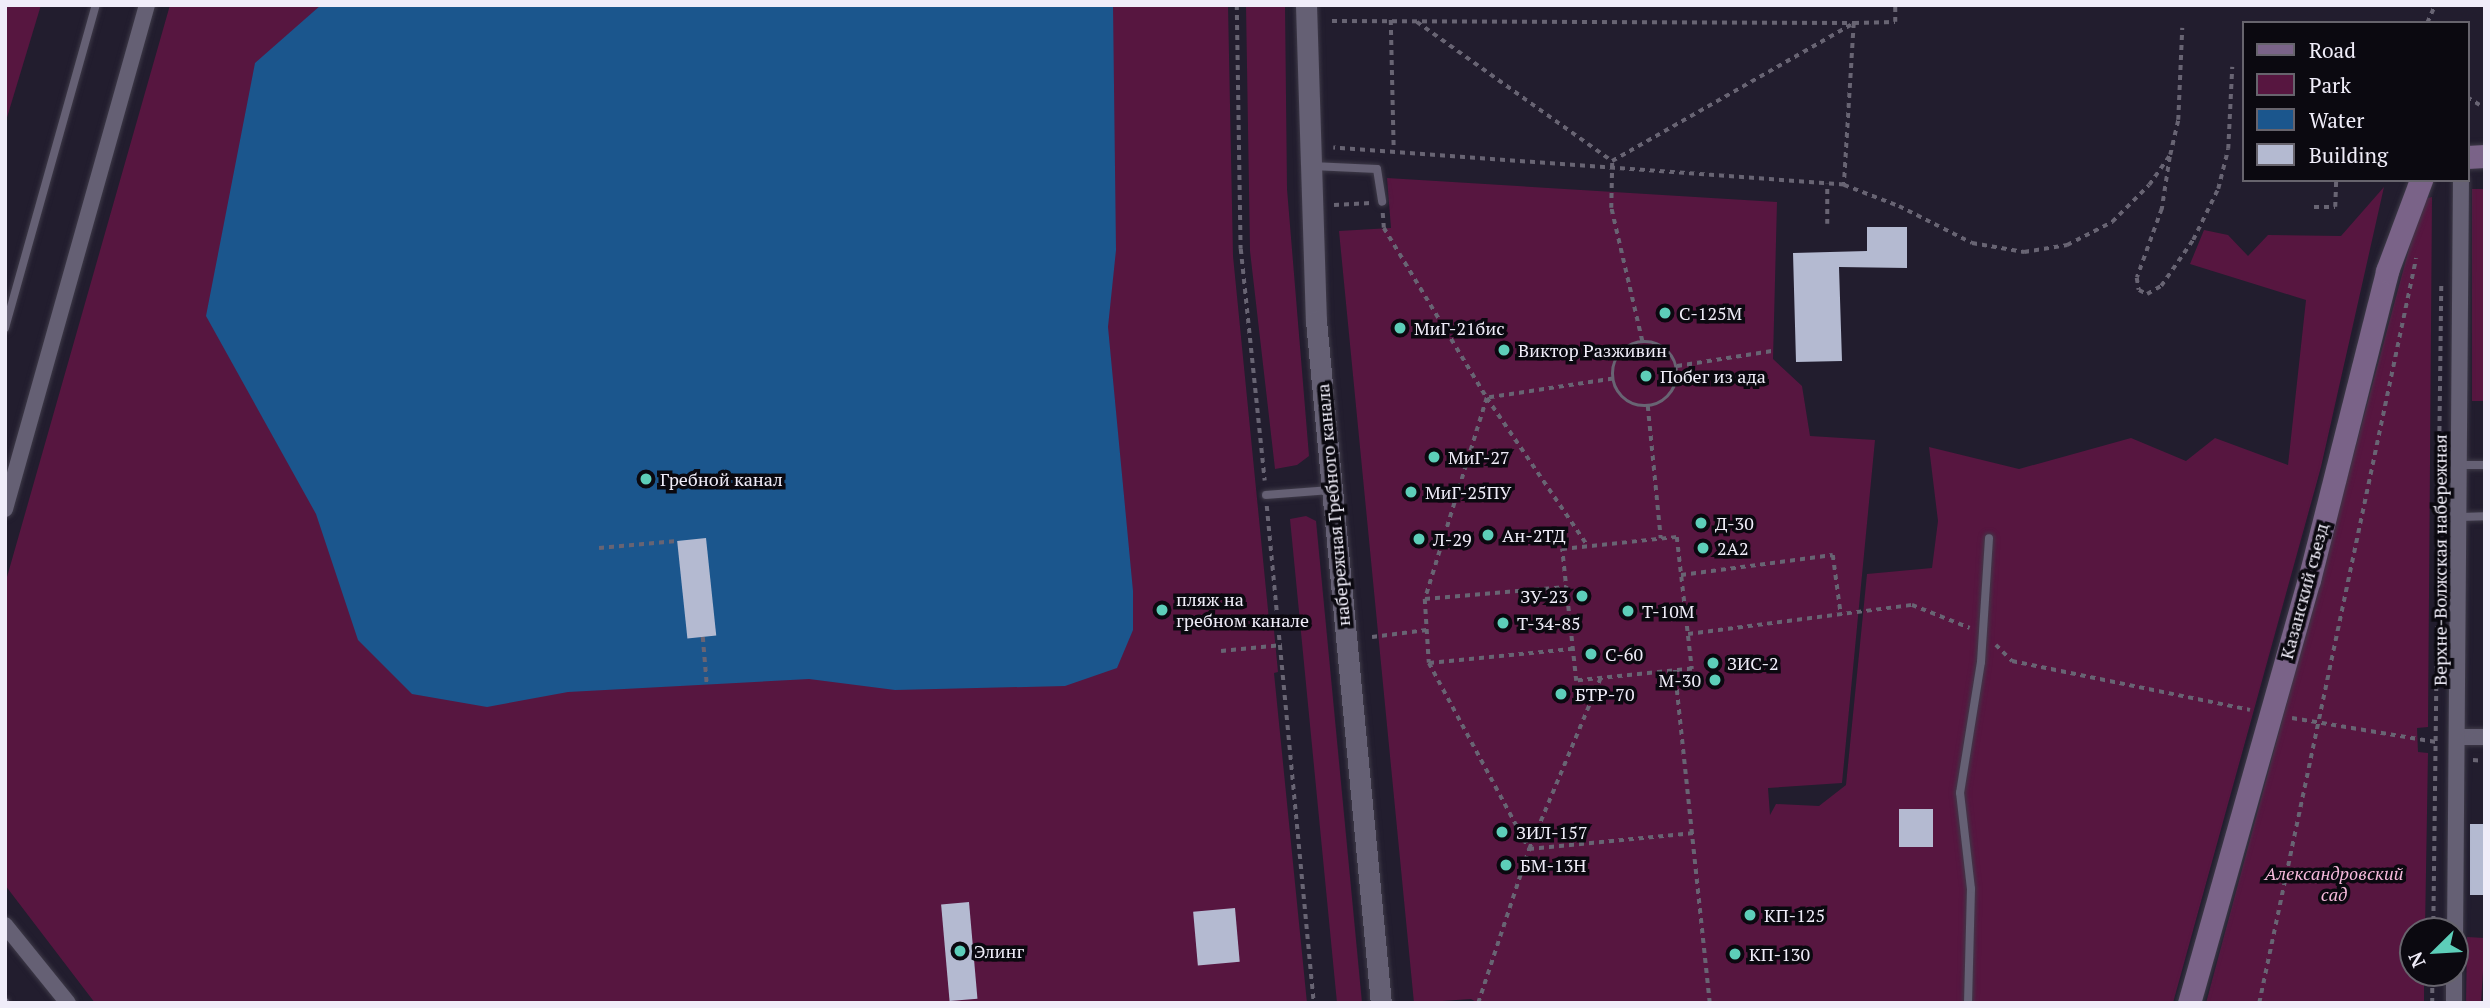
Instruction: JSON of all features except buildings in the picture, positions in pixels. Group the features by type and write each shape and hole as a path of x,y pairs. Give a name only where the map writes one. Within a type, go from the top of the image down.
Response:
{"main road":[{"name":"Казанский съезд","path":"2189,1003 2309,580 2387,271 2420,182"}],"street":[{"path":"5,509 147,5"},
{"name":"набережная Гребного канала","path":"1306,5 1316,321 1381,1003"},
{"name":"Верхне-Волжская набережная","path":"2455,917 2461,465 2461,182"},
{"path":"2458,737 2485,737"},
{"path":"5,925 68,1003"}],"lane":[{"path":"5,328 96,5"},
{"path":"1309,166 1377,169 1382,202"},
{"path":"2461,465 2485,465"},
{"path":"1266,495 1332,489"},
{"path":"2460,517 2485,516"},
{"path":"1968,1003 1972,902 1959,793 1983,633 1989,538"}],"path":[{"path":"1332,21 1895,22 1895,5"},
{"path":"2428,21 2435,5"},
{"path":"1391,20 1394,150"},
{"path":"1415,20 1612,164"},
{"path":"1612,164 1854,23"},
{"path":"1844,185 1854,23"},
{"path":"2182,28 2178,120 2162,209 2137,278 2139,290 2147,294 2161,286 2193,240 2218,189 2228,149 2232,67"},
{"path":"2469,98 2480,105"},
{"path":"1333,148 1612,164 1844,185 1899,206 1972,243 2024,252 2067,245 2112,222 2149,185 2170,155"},
{"path":"1612,164 1611,208 1642,341"},
{"path":"2314,207 2335,207 2336,182"},
{"path":"1827,184 1827,224"},
{"path":"1334,205 1382,202 1384,229 1487,398 1588,546"},
{"path":"2259,1003 2315,722 2418,247"},
{"name":"Верхне-Волжская набережная","path":"2433,917 2441,274"},
{"path":"1642,341 1660,345 1677,366 1676,383 1670,392 1664,400 1648,406 1621,396 1613,379 1616,358 1626,347 1642,341"},
{"path":"1677,366 1772,351"},
{"path":"1487,398 1613,379"},
{"path":"1487,398 1425,599 1429,663 1529,849"},
{"path":"1648,406 1661,538"},
{"path":"1677,537 1692,668 1576,681 1562,549 1588,546 1677,537"},
{"path":"599,548 677,541"},
{"path":"1681,575 1833,555 1841,616"},
{"path":"1425,599 1566,587"},
{"path":"1688,634 1912,605 1983,633 2012,661 2252,710"},
{"path":"1372,636 1427,630"},
{"path":"703,637 707,685"},
{"path":"1221,651 1282,645"},
{"path":"1429,663 1573,649"},
{"path":"1675,670 1710,1003"},
{"path":"1478,1003 1529,849 1600,679"},
{"path":"2315,722 2435,742"},
{"path":"1529,849 1694,833"},
{"path":"1295,885 1302,884"}],"green space":[{"path":"5,5 41,5 5,124"},
{"name":"Гребной канал","path":"170,5 1228,5 1233,256 1269,620 1273,620 1278,672 1274,673 1307,1003 95,1003 5,885 5,584"},
{"path":"1246,5 1285,5 1287,189 1309,456 1297,465 1275,469 1250,251"},
{"path":"1387,178 1777,202 1773,359 1802,386 1810,436 1875,440 1842,783 1768,788 1770,815 1776,804 1819,806 1846,785 1867,574 1932,568 1938,521 1929,447 2019,469 2131,438 2186,461 2215,438 2288,465 2306,300 2190,264 2204,230 2228,235 2248,256 2268,235 2341,236 2384,187 2321,467 2173,1003 1478,1003 1471,999 1414,1003 1339,231 1391,228"},
{"path":"2472,189 2485,189 2485,401 2472,401"},
{"name":"Александровский сад","path":"2432,197 2428,727 2417,728 2418,752 2428,753 2425,917 2399,917 2399,987 2424,987 2424,1003 2206,1003 2418,215 2424,199"},
{"path":"1306,516 1316,521 1362,1003 1337,1003 1290,519"},
{"path":"2469,937 2485,938 2481,1003 2466,1003 2466,987 2469,987"}],"water":[{"name":"Гребной канал","path":"321,5 1113,5 1116,250 1108,327 1133,591 1133,630 1117,668 1065,686 895,690 809,679 568,692 487,707 412,694 358,640 316,514 206,316 255,63"}],"place":[{"name":"С-125М","path":"1665,313"},
{"name":"МиГ-21бис","path":"1400,328"},
{"name":"Виктор Разживин","path":"1504,350"},
{"name":"Побег из ада","path":"1646,376"},
{"name":"МиГ-27","path":"1434,457"},
{"name":"Гребной канал","path":"646,479"},
{"name":"МиГ-25ПУ","path":"1411,492"},
{"name":"Д-30","path":"1701,523"},
{"name":"Ан-2ТД","path":"1488,535"},
{"name":"Л-29","path":"1419,539"},
{"name":"2А2","path":"1703,548"},
{"name":"ЗУ-23","path":"1582,596"},
{"name":"пляж на гребном канале","path":"1162,610"},
{"name":"Т-10М","path":"1628,611"},
{"name":"T-34-85","path":"1503,623"},
{"name":"С-60","path":"1591,654"},
{"name":"ЗИС-2","path":"1713,663"},
{"name":"М-30","path":"1715,680"},
{"name":"БТР-70","path":"1561,694"},
{"name":"ЗИЛ-157","path":"1502,832"},
{"name":"БМ-13Н","path":"1506,865"},
{"name":"КП-125","path":"1750,915"},
{"name":"Элинг","path":"960,951"},
{"name":"КП-130","path":"1735,954"}]}
